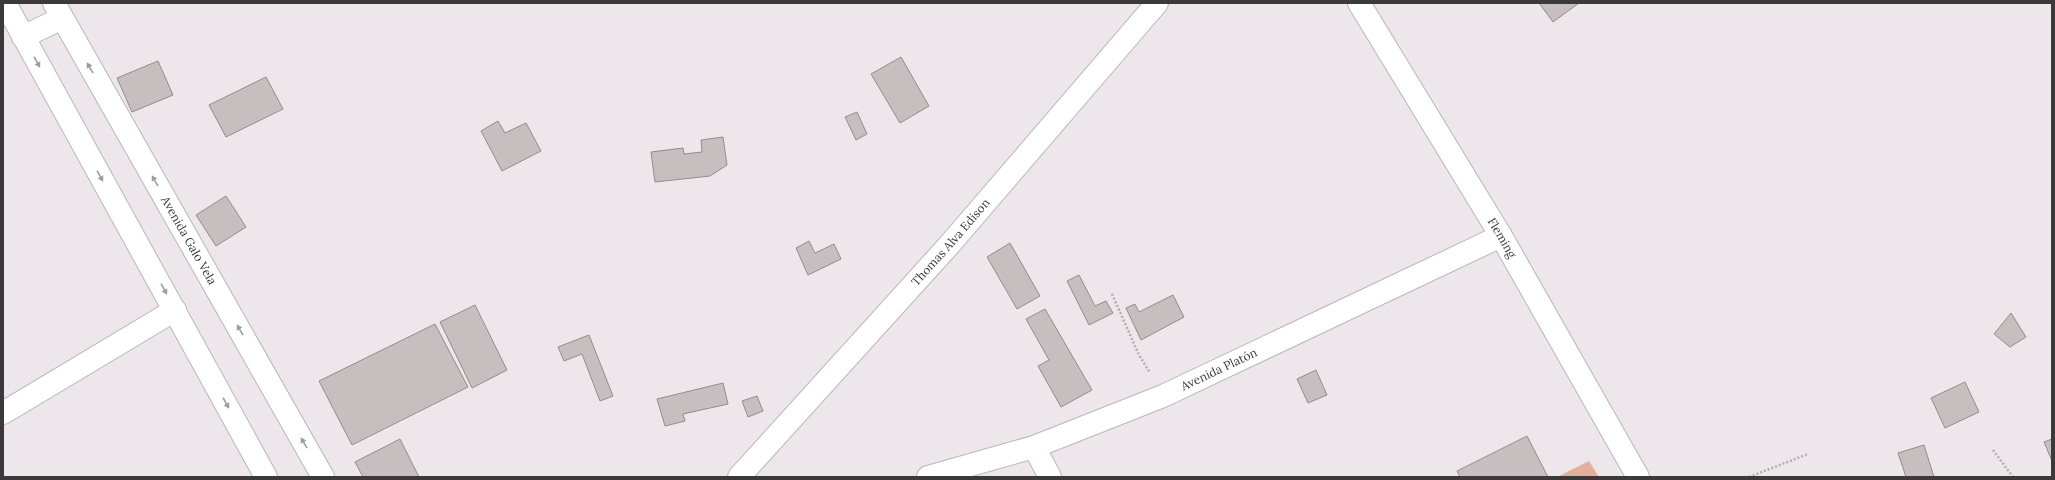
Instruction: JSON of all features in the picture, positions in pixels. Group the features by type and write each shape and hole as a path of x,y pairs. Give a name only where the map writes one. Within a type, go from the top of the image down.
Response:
{"street":[{"path":"6,3 23,37 266,477"},
{"name":"Thomas Alva Edison","path":"739,477 950,244 1157,3"},
{"name":"Fleming","path":"1359,3 1501,236 1638,477"},
{"path":"23,37 58,11"},
{"name":"Avenida Galo Vela","path":"58,11 323,477"},
{"name":"Avenida Platón","path":"928,477 1034,447 1163,396 1501,236"},
{"path":"3,413 175,310"},
{"path":"1034,447 1050,477"}],"path":[{"path":"1112,294 1138,355 1163,396"},
{"path":"1993,450 2013,477"},
{"path":"1749,477 1808,454"}],"shaded area":[{"path":"1589,461 1599,477 1557,477"}],"building":[{"path":"1539,3 1579,3 1553,22"},
{"path":"901,57 929,106 900,123 871,74"},
{"path":"158,61 173,95 132,112 117,78"},
{"path":"266,77 283,109 226,137 209,105"},
{"path":"857,112 867,134 856,140 845,117"},
{"path":"498,121 505,133 526,123 541,151 502,171 481,131"},
{"path":"723,137 727,165 710,176 655,182 651,152 683,148 684,154 702,152 701,140"},
{"path":"226,196 246,227 216,246 196,215"},
{"path":"809,241 815,253 834,244 841,259 808,275 796,248"},
{"path":"1010,243 1040,296 1017,309 987,257"},
{"path":"1079,275 1095,306 1106,301 1113,313 1089,325 1067,281"},
{"path":"1173,295 1184,317 1141,340 1126,308 1135,304 1139,312"},
{"path":"475,305 507,370 472,388 440,322"},
{"path":"1045,309 1092,390 1061,407 1038,366 1049,360 1026,319"},
{"path":"2011,313 2026,337 2010,347 1994,334"},
{"path":"435,324 468,387 352,445 319,381"},
{"path":"589,335 613,396 600,401 582,354 564,361 558,347"},
{"path":"1316,370 1327,395 1308,403 1297,379"},
{"path":"1965,382 1979,412 1945,428 1931,398"},
{"path":"723,383 728,404 683,414 685,421 665,426 657,399"},
{"path":"757,396 763,411 748,417 742,401"},
{"path":"1527,436 1548,477 1460,477 1457,471"},
{"path":"400,439 419,477 363,477 355,462"},
{"path":"2052,439 2052,461 2044,442"},
{"path":"1924,445 1934,477 1906,477 1898,453"}]}
